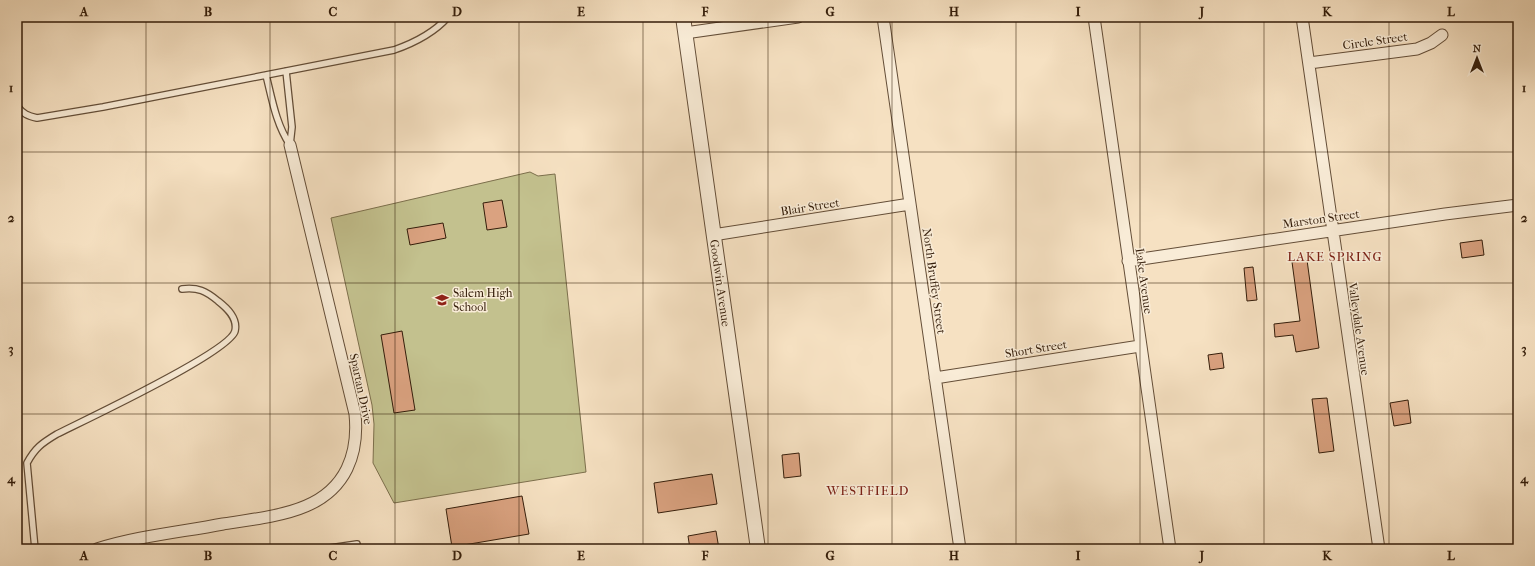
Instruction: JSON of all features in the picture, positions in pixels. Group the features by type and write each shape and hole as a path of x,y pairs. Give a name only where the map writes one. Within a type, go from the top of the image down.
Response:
{"street":[{"name":"Goodwin Avenue","path":"683,17 758,549"},
{"path":"685,33 798,17"},
{"name":"North Bruffey Street","path":"883,17 960,549"},
{"name":"Lake Avenue","path":"1094,17 1170,549"},
{"name":"Valleydale Avenue","path":"1302,17 1379,549"},
{"name":"Circle Street","path":"1309,63 1417,49 1431,43 1442,35"},
{"name":"Spartan Drive","path":"97,549 120,542 248,520 308,506 332,489 343,476 351,462 356,446 357,430 355,414 290,145"},
{"name":"Blair Street","path":"713,235 910,204"},
{"name":"Marston Street","path":"1128,261 1518,205"},
{"name":"Short Street","path":"935,378 1140,346"}],"lane":[{"path":"17,106 22,112 37,118 103,107 394,50 414,43 430,34 448,17"},
{"path":"286,71 292,127 290,145"},
{"path":"266,75 280,126 290,145"},
{"path":"35,549 27,463 33,452 40,444 170,377 208,355 232,338 236,323 225,307 209,293 202,290 192,288 182,289"},
{"path":"323,549 357,544 357,549"}],"shaded area":[{"path":"530,172 538,176 555,174 586,472 394,503 373,463 374,424 372,405 331,218"}],"building":[{"path":"502,200 507,227 487,230 483,203"},
{"path":"443,223 446,238 410,245 407,229"},
{"path":"1482,240 1484,255 1462,258 1460,243"},
{"path":"1307,260 1319,348 1296,352 1293,335 1275,337 1274,324 1300,321 1292,262"},
{"path":"1253,267 1257,300 1247,301 1244,268"},
{"path":"402,331 415,410 394,413 381,335"},
{"path":"1222,353 1224,368 1210,370 1208,355"},
{"path":"1327,398 1334,451 1319,453 1312,399"},
{"path":"1408,400 1411,423 1394,426 1390,403"},
{"path":"799,453 801,476 784,478 782,455"},
{"path":"712,474 717,504 658,513 654,483"},
{"path":"522,496 529,534 452,547 446,509"},
{"path":"716,531 719,549 690,549 688,536"}],"place":[{"name":"Salem High School","path":"442,300"}],"district":[{"name":"LAKE SPRING","path":"1335,256"},
{"name":"WESTFIELD","path":"868,490"}]}
